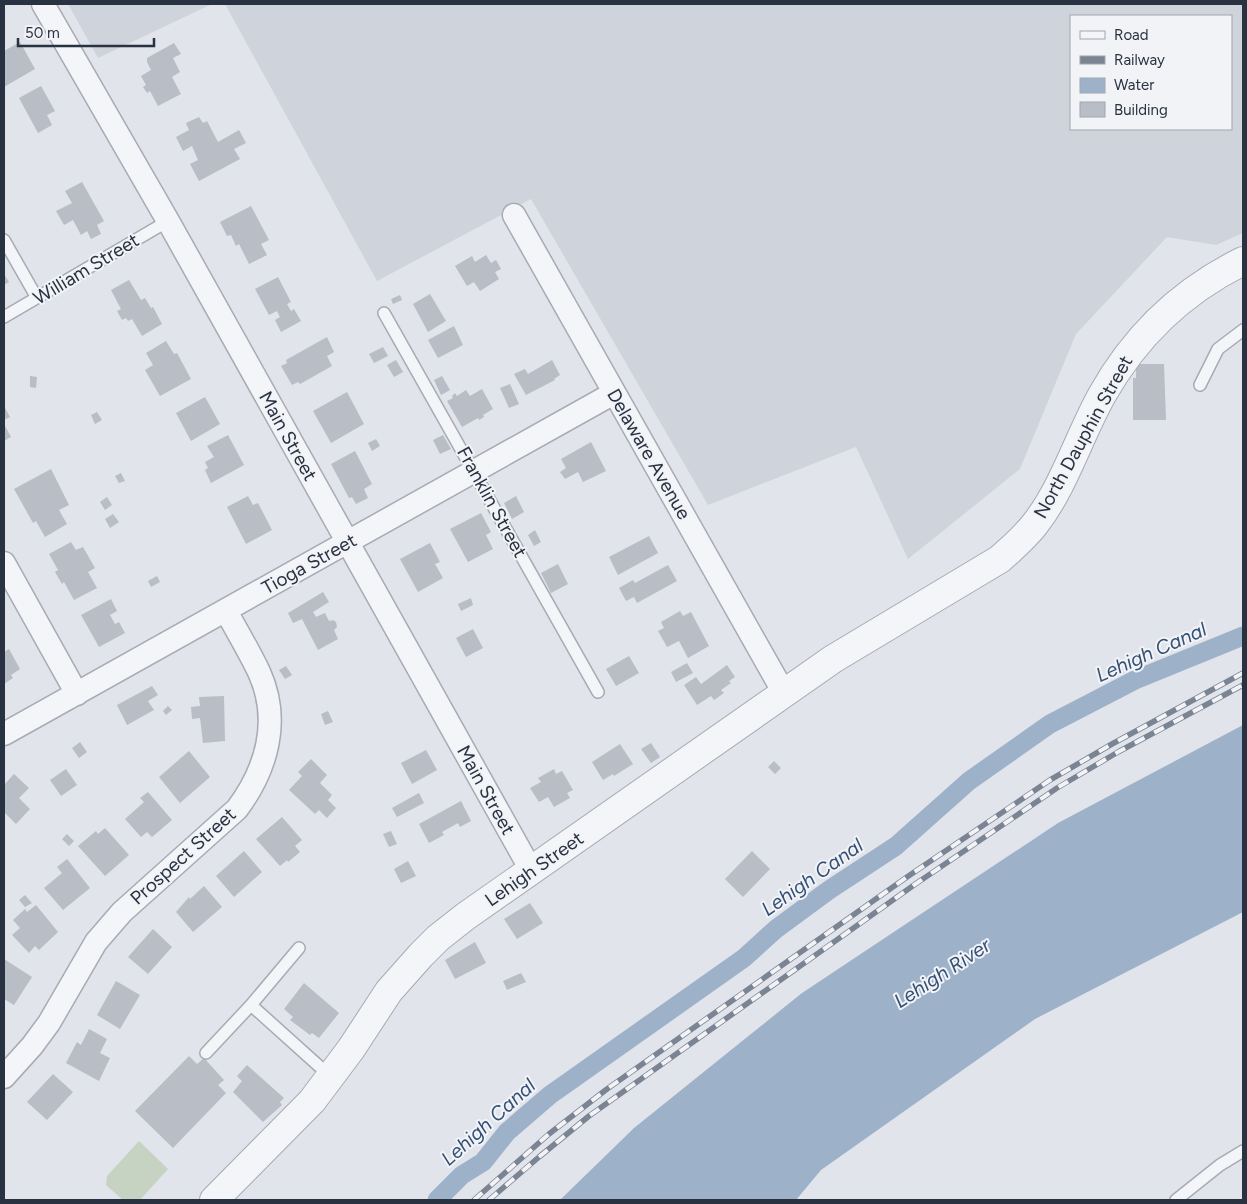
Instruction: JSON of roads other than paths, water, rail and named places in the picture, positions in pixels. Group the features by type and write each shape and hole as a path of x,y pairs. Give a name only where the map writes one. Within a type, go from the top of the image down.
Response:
{"street":[{"name":"Main Street","path":"43,4 168,221 531,870"},
{"name":"Delaware Avenue","path":"514,215 784,693"},
{"name":"North Dauphin Street","path":"917,608 1000,559 1017,545 1050,502 1101,396 1122,362 1140,338 1168,310 1191,291 1224,270 1243,261"},
{"name":"Tioga Street","path":"4,734 614,393"},
{"path":"4,563 76,694"},
{"name":"Lehigh Street","path":"214,1200 312,1101 351,1049 389,991 438,938 531,870 833,659 917,608"},
{"name":"Prospect Street","path":"4,1077 32,1046 49,1023 96,942 122,912 237,809 250,791 260,772 267,751 270,733 269,707 259,673 226,611"}],"lane":[{"name":"William Street","path":"4,317 168,221"},
{"path":"4,240 37,298"},
{"name":"Franklin Street","path":"384,313 598,692"},
{"path":"1200,385 1218,349 1243,330"},
{"path":"206,1053 251,1005 299,948"},
{"path":"251,1005 330,1076"},
{"path":"1176,1200 1220,1165 1243,1151"}],"water":[{"name":"Lehigh River","path":"1243,725 1243,912 1035,1019 821,1170 796,1200 560,1200 634,1128 802,993 1058,823"}],"waterway":[{"name":"Lehigh Canal","path":"437,1200 462,1175 483,1162 507,1132 550,1095 744,958 776,929 829,890 896,846 969,781 1050,724 1135,680 1243,636"}],"railway":[{"path":"474,1200 549,1134 607,1089 907,877 1050,780 1243,673"},
{"path":"489,1200 589,1116 914,885 1057,788 1118,752 1243,685"}]}
